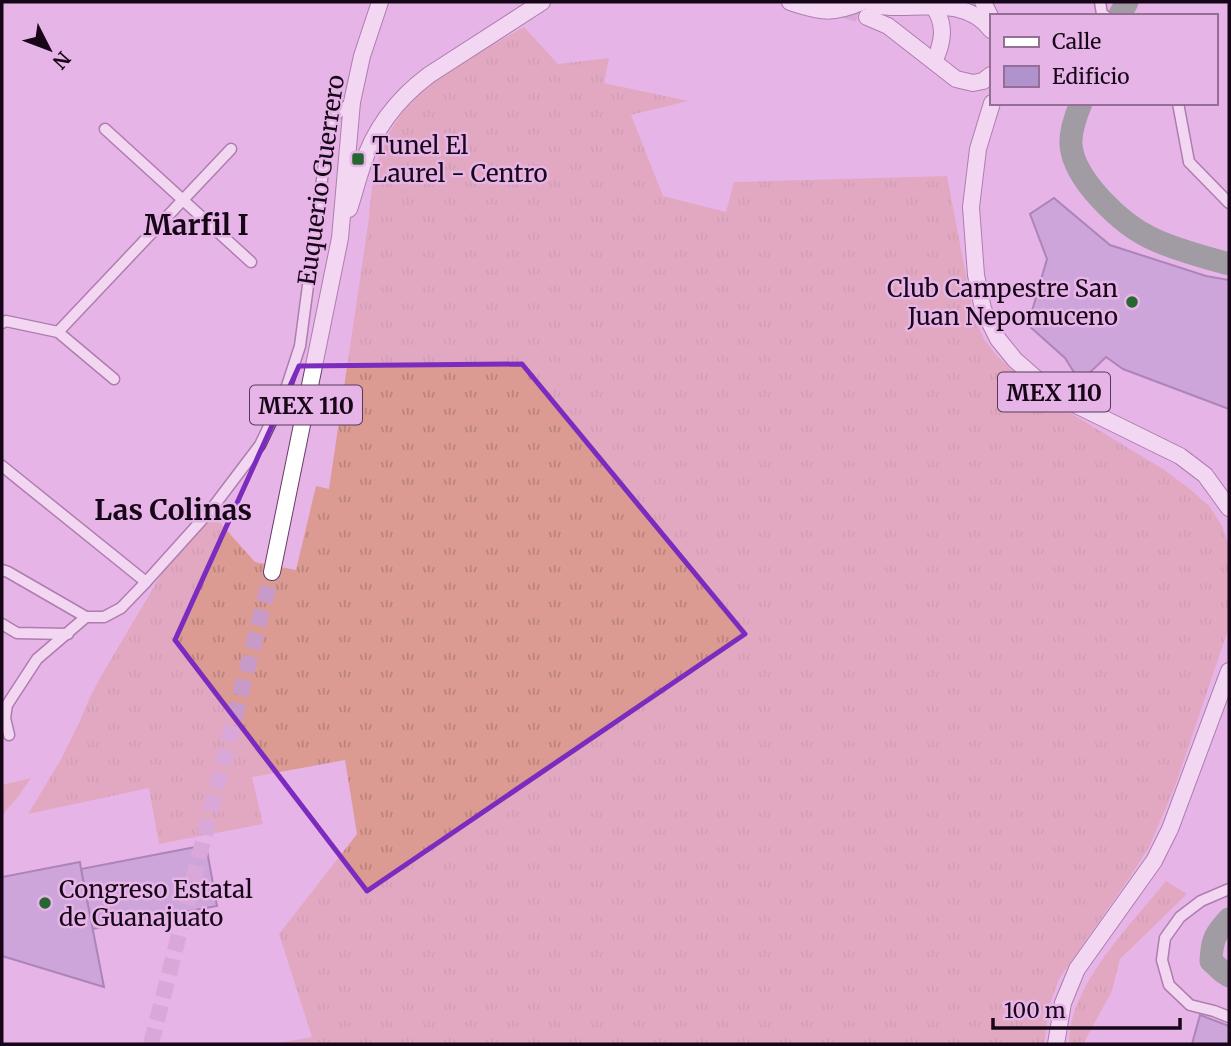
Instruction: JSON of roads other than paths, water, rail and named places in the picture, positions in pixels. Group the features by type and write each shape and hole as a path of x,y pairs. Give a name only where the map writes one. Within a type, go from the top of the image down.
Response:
{"main road":[{"name":"Euquerio Guerrero","path":"272,572 340,238 352,102 362,56 380,2"},
{"name":"MEX 110","path":"340,238 369,149 397,102 429,75 542,2"},
{"path":"790,2 821,12 931,3 968,9 979,15 990,28"},
{"path":"931,3 941,24 942,42 934,61"},
{"path":"867,8 956,79 966,83 983,81 990,76"},
{"name":"MEX 110","path":"991,105 978,149 971,207 976,275 983,309 998,339 1015,360 1066,400 1180,456 1205,475 1229,508"},
{"path":"1056,1044 1063,1003 1077,969 1154,861 1170,829 1229,671"}],"street":[{"path":"2,570 86,617 104,617 121,608 146,582 210,511 260,445 284,395 300,346 331,122 339,111 352,102"},
{"path":"1178,105 1189,162 1229,203"},
{"path":"105,129 251,262"},
{"path":"58,331 231,149"},
{"path":"2,323 6,321 58,331 114,379"},
{"path":"2,466 146,582"},
{"path":"9,735 5,718 7,705 37,659 86,617"},
{"path":"2,624 18,633 68,634"},
{"path":"1229,888 1201,901 1180,917 1165,938 1162,960 1169,985 1190,1005 1214,1010 1229,1017"}],"waterway":[{"path":"1120,14 1127,2"},
{"path":"1080,105 1072,129 1074,159 1102,200 1128,223 1153,239 1229,264"},
{"path":"1229,919 1215,937 1211,961 1229,976"}],"tunnel":[{"path":"820,2 867,17"},
{"path":"151,1044 272,572"}],"place":[{"name":"Tunel El Laurel - Centro","path":"358,159"},
{"name":"Club Campestre San Juan Nepomuceno","path":"1132,302"},
{"name":"Congreso Estatal de Guanajuato","path":"45,903"}],"district":[{"name":"Marfil I","path":"196,225"},
{"name":"Las Colinas","path":"173,510"}]}
